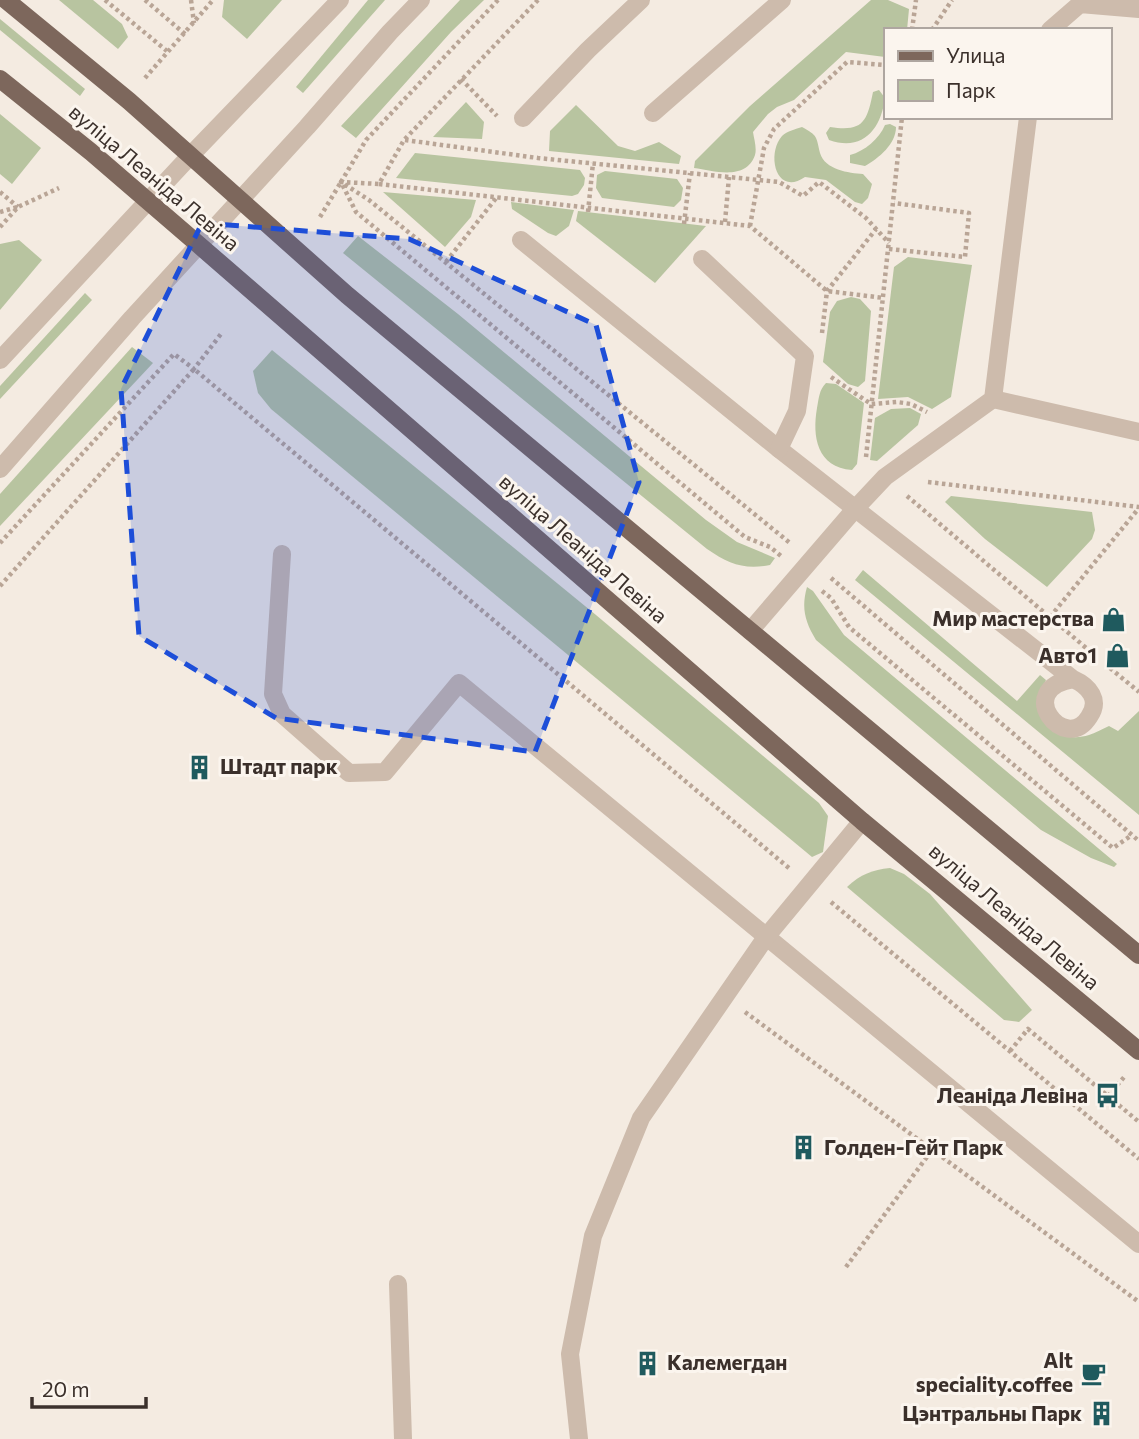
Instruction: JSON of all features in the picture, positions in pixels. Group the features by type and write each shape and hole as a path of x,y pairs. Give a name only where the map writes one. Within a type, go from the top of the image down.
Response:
{"main road":[{"name":"вуліца Леаніда Левіна","path":"6,0 129,101 347,295 1139,955"},
{"name":"вуліца Леаніда Левіна","path":"0,79 200,245 862,821 1139,1051"}],"street":[{"path":"0,360 340,0"},
{"path":"0,469 421,0"},
{"path":"523,118 640,0"},
{"path":"653,113 782,0"},
{"path":"1052,28 1080,4 1139,9"},
{"path":"750,631 885,477 993,399 1027,119"},
{"path":"521,240 779,449 1073,679"},
{"path":"702,259 805,356 797,411 779,449"},
{"path":"993,399 1139,432"},
{"path":"282,554 273,694 282,714 349,773 385,772 459,683 1139,1244"},
{"path":"579,1439 570,1354 593,1236 641,1118 766,937 862,821"},
{"path":"398,1284 403,1439"}],"path":[{"path":"105,0 167,51"},
{"path":"145,0 185,34"},
{"path":"191,0 194,23"},
{"path":"144,80 213,0"},
{"path":"320,217 366,141 498,0"},
{"path":"379,184 404,140 538,0"},
{"path":"912,28 916,0"},
{"path":"933,28 952,0"},
{"path":"750,226 764,148 774,129 847,62 884,65"},
{"path":"902,119 884,298 862,474 1139,507"},
{"path":"404,140 779,182 803,196 818,182 866,218 889,246 965,257 969,213 894,203"},
{"path":"588,209 593,163"},
{"path":"685,221 691,173"},
{"path":"725,222 729,177"},
{"path":"341,183 379,184 685,221 750,226 827,292 884,298"},
{"path":"341,183 356,212 745,537 807,567 849,627 1113,848 1132,835"},
{"path":"341,183 369,200 446,261 807,567 1139,841"},
{"path":"0,212 18,207 59,188"},
{"path":"0,192 18,207"},
{"path":"446,261 497,197"},
{"path":"0,227 18,207"},
{"path":"0,586 194,369 221,334"},
{"path":"0,543 174,354 1139,1158"},
{"path":"828,376 872,404 912,404 937,417"},
{"path":"885,477 1100,659"},
{"path":"1050,617 1139,507"},
{"path":"1109,667 1139,692"},
{"path":"725,997 1139,1303"},
{"path":"1010,1051 1028,1029 1139,1122"},
{"path":"846,1267 932,1150"}],"highlighted area":[{"path":"202,223 409,239 596,325 639,482 535,752 276,718 139,636 121,389"}],"green space":[{"path":"59,0 93,0 122,24 128,37 118,49"},
{"path":"224,0 282,0 247,39 222,17"},
{"path":"368,0 385,0 303,93 296,87"},
{"path":"460,0 484,0 451,32 356,138 341,126"},
{"path":"871,0 888,0 909,9 907,28 884,28 884,57 846,52 794,100 768,114 753,132 755,155 745,168 720,172 694,168 695,161 750,106"},
{"path":"0,19 85,89 80,96 0,30"},
{"path":"879,90 884,97 884,104 879,119 868,135 852,143 829,140 826,133 830,127 850,128 862,123 873,92"},
{"path":"466,102 484,122 482,139 433,137"},
{"path":"576,105 618,146 635,151 659,142 681,156 679,164 549,151 550,131"},
{"path":"0,114 41,148 12,184 0,174"},
{"path":"885,125 896,127 895,133 890,145 881,155 865,166 850,163 850,155 871,144"},
{"path":"802,127 816,137 820,153 827,163 838,170 863,174 872,184 868,198 862,204 855,202 826,180 805,177 795,182 787,182 781,178 775,162 777,144 784,134"},
{"path":"415,153 580,170 585,178 584,185 578,194 572,196 396,178"},
{"path":"605,171 677,179 683,188 681,200 674,207 602,198 596,188 597,175"},
{"path":"383,192 476,200 471,217 445,247"},
{"path":"511,202 574,210 569,226 556,236 512,209"},
{"path":"578,211 706,226 655,283 576,221"},
{"path":"358,236 458,314 706,520 737,542 775,558 770,565 737,565 707,549 343,253"},
{"path":"19,240 42,260 0,310 0,244"},
{"path":"908,257 972,265 951,397 932,409 908,397 878,399 894,267"},
{"path":"85,293 92,300 0,399 0,386"},
{"path":"851,297 860,299 871,311 865,381 858,387 848,384 823,362 830,312 837,301"},
{"path":"132,347 153,363 0,526 0,494"},
{"path":"272,350 596,615 819,803 828,816 823,852 812,857 271,409 258,393 253,371"},
{"path":"826,383 836,384 864,403 857,464 852,470 840,468 824,457 817,440 817,408"},
{"path":"910,408 921,414 918,425 877,461 870,460 875,418 891,409"},
{"path":"951,496 1092,512 1095,530 1092,539 1047,587 985,539 945,502"},
{"path":"863,570 1017,701 1040,675 1046,680 1039,701 1040,711 1048,726 1062,735 1080,737 1109,726 1118,731 1139,711 1139,815 855,580"},
{"path":"807,587 813,591 844,635 1117,864 1114,867 1091,858 1041,830 816,640 805,615"},
{"path":"890,868 904,874 930,894 1032,1010 1019,1022 1004,1020 847,887 867,873"}],"place":[{"name":"Мир мастерства","path":"1114,619"},
{"name":"Авто1","path":"1117,656"},
{"name":"Штадт парк","path":"200,767"},
{"name":"Леаніда Левіна","path":"1108,1096"},
{"name":"Голден-Гейт Парк","path":"804,1148"},
{"name":"Калемегдан","path":"647,1363"},
{"name":"Alt speciality.coffee","path":"1093,1373"},
{"name":"Цэнтральны Парк","path":"1102,1414"}]}
